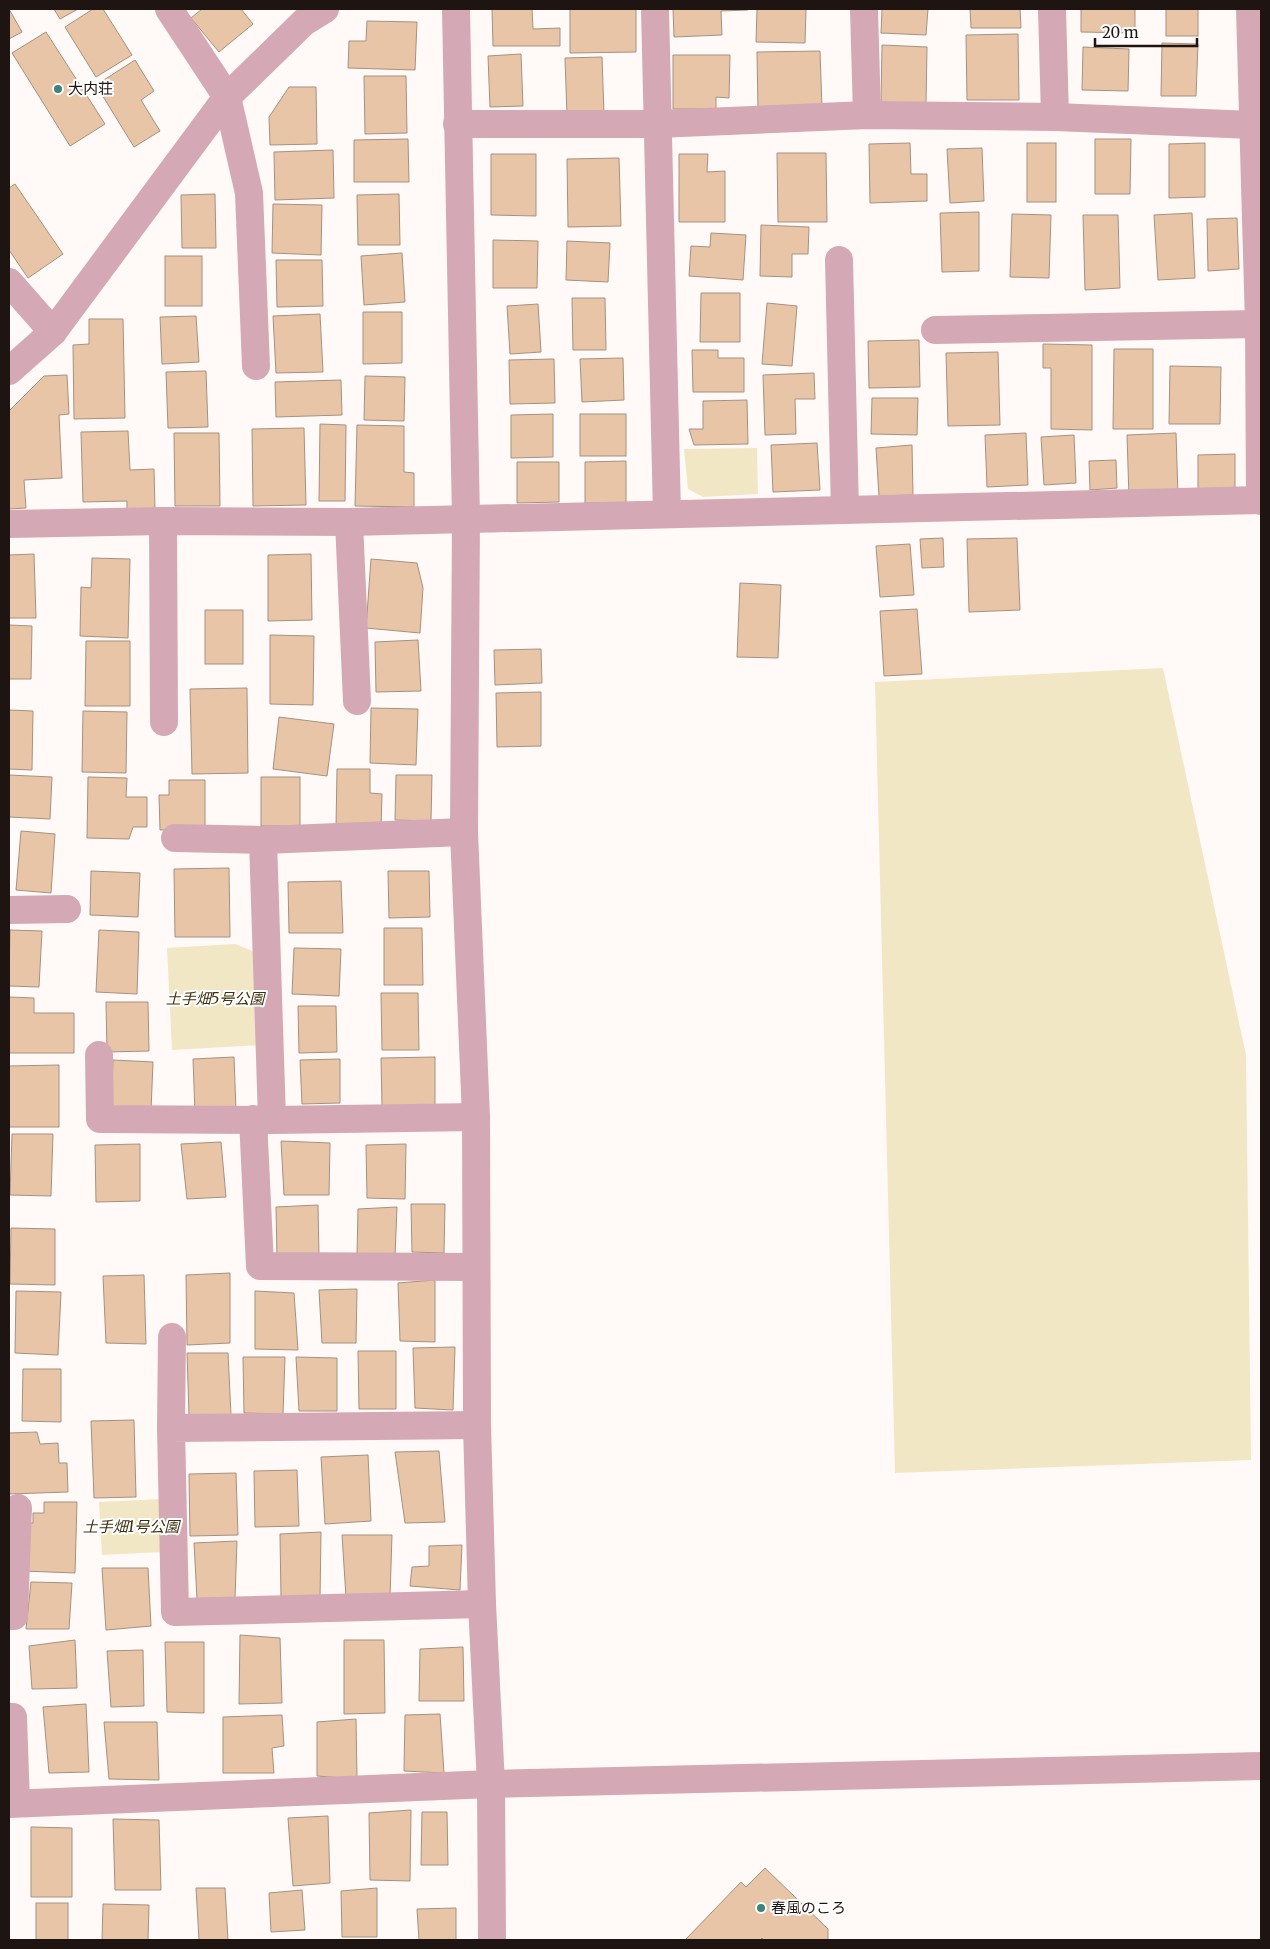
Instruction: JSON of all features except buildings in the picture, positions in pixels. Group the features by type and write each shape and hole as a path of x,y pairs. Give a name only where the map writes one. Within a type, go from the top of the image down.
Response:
{"street":[{"path":"169,9 227,97 249,193 256,366"},
{"path":"9,371 53,332 227,97 304,22 325,9"},
{"path":"456,9 466,519 464,832 476,1117 477,1424 482,1604 491,1784 492,1940"},
{"path":"656,9 657,124 667,514"},
{"path":"864,9 867,115"},
{"path":"1052,9 1055,117"},
{"path":"9,524 163,520 349,522 1260,500 1259,324 1250,9"},
{"path":"457,124 657,124 867,115 1055,117 1253,125"},
{"path":"839,260 845,510"},
{"path":"9,282 53,332"},
{"path":"936,330 1259,324"},
{"path":"163,520 164,722"},
{"path":"349,522 357,701"},
{"path":"175,838 263,840 464,832"},
{"path":"263,840 260,1266 476,1267"},
{"path":"9,910 66,910"},
{"path":"99,1054 100,1118 476,1117"},
{"path":"172,1337 171,1428 175,1612 482,1604"},
{"path":"171,1428 477,1424"},
{"path":"9,1616 14,1616 18,1508"},
{"path":"9,1717 13,1717 12,1803 491,1784 1261,1766"}],"green space":[{"path":"757,448 758,494 703,497 688,489 684,449"},
{"path":"1163,668 1246,1055 1251,1460 895,1473 875,682"},
{"name":"土手畑5号公園","path":"235,944 257,953 262,1045 172,1050 167,948"},
{"name":"土手畑1号公園","path":"163,1499 162,1552 102,1555 99,1502"}],"place":[{"name":"大内荘","path":"58,89"},
{"name":"春風のころ","path":"761,1908"}]}
